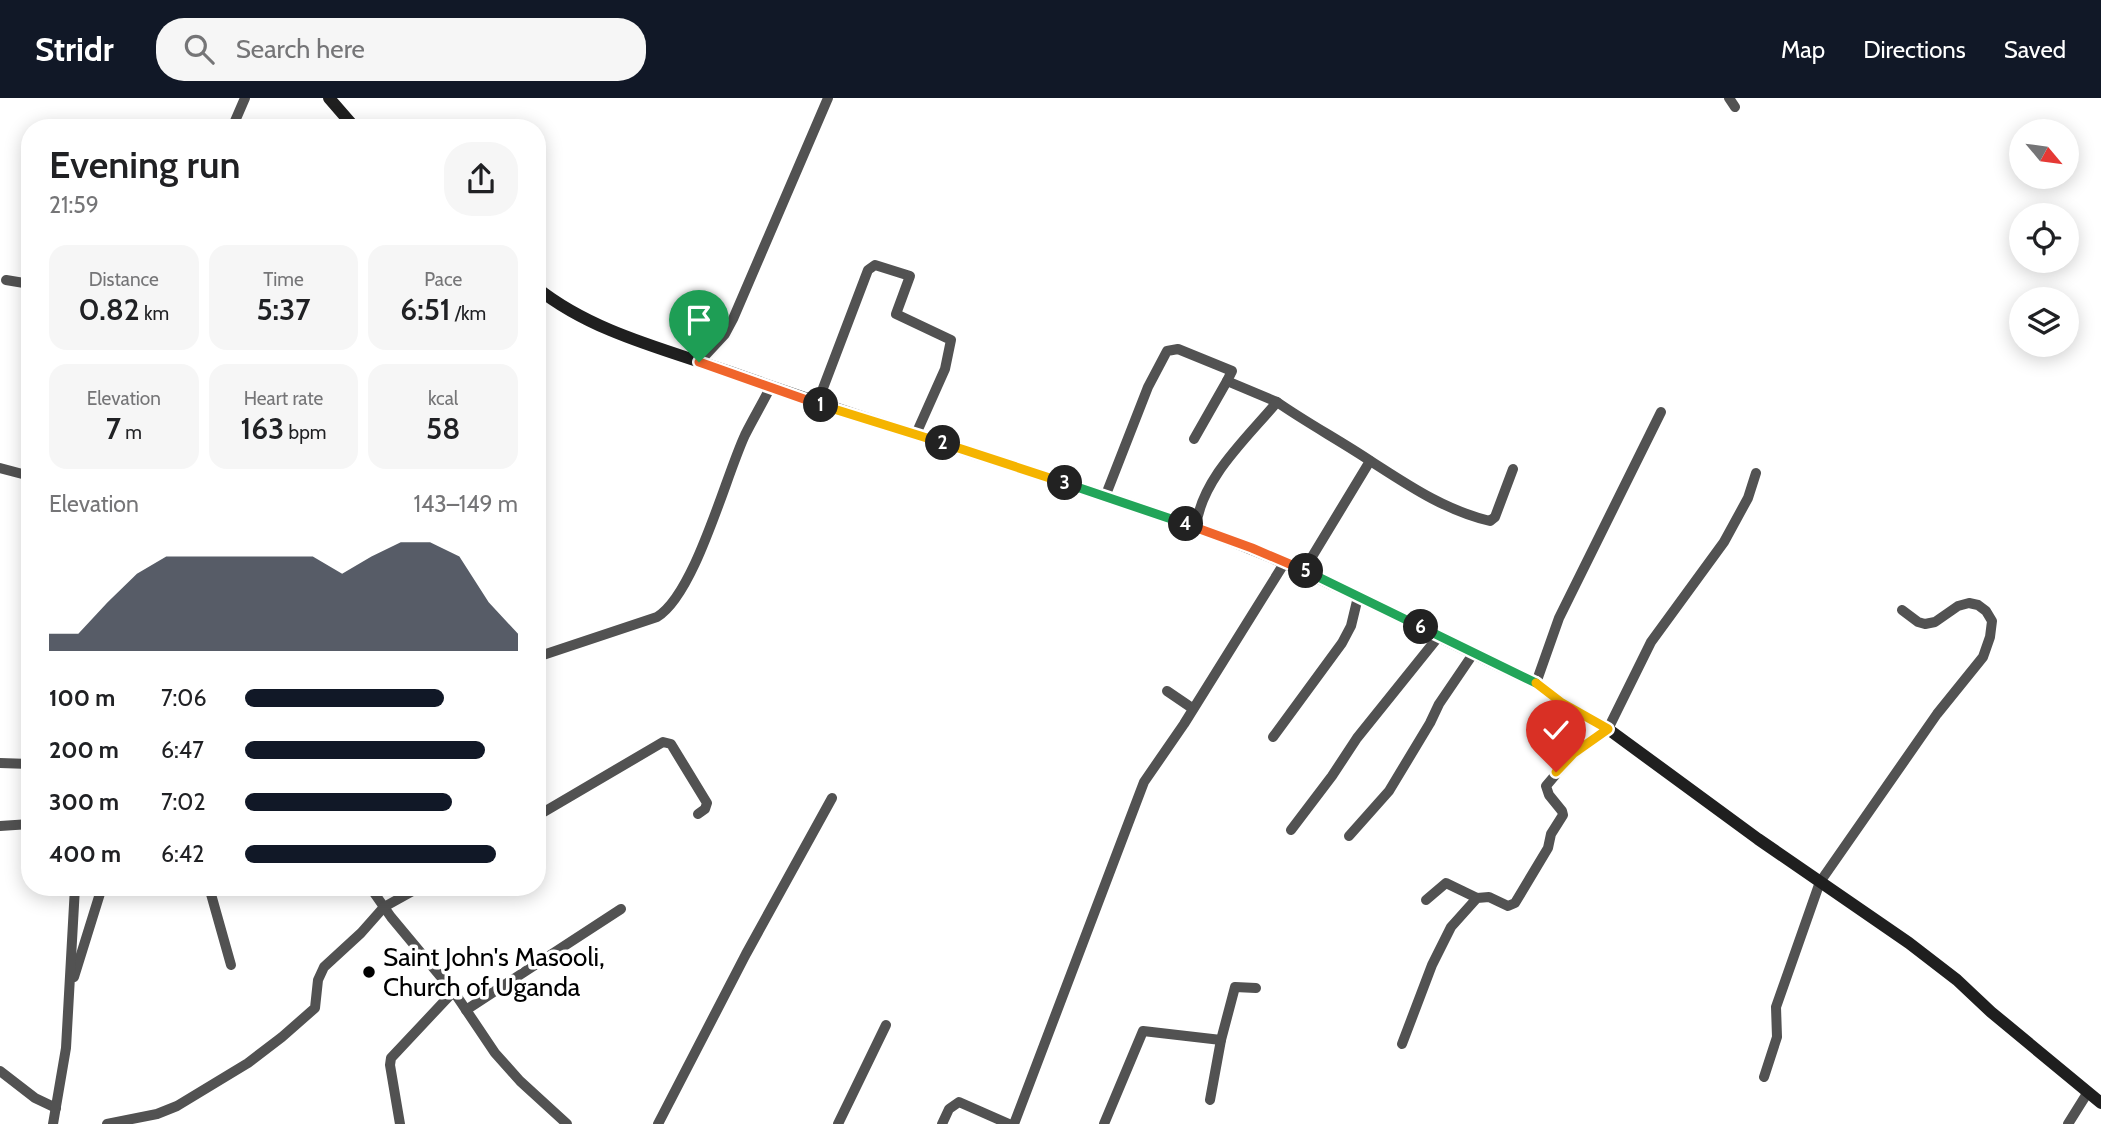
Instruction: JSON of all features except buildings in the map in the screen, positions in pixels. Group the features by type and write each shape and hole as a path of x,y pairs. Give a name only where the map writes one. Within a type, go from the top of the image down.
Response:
{"street":[{"path":"236,119 245,98"},
{"path":"329,98 347,119"},
{"path":"699,362 717,344 733,319 828,98"},
{"path":"817,404 868,270 875,265 910,276 897,314 951,340 945,369 916,434"},
{"path":"6,280 21,282"},
{"path":"546,295 565,309 606,329 770,388 1196,527 1304,570 1536,683 1562,703 1608,729 1919,950 2101,1103"},
{"path":"1105,497 1148,387 1167,351 1178,349 1232,371 1194,439"},
{"path":"1227,381 1277,402 1408,487 1436,502 1490,521 1495,517 1513,468"},
{"path":"546,654 657,617 670,607 687,581 745,436 770,388"},
{"path":"1196,527 1198,510 1216,477 1277,402"},
{"path":"1536,683 1559,618 1661,412"},
{"path":"1304,570 1370,461"},
{"path":"0,468 21,474"},
{"path":"1426,900 1446,883 1477,898 1489,897 1508,906 1515,903 1548,848 1551,834 1563,815 1546,786 1574,753 1608,729 1651,642 1724,541 1748,498 1756,473"},
{"path":"942,1124 949,1109 959,1102 1012,1124 1144,782 1184,724 1285,562"},
{"path":"1273,737 1342,643 1351,626 1358,597"},
{"path":"1764,1077 1777,1037 1776,1007 1820,882 1937,714 1983,657 1990,638 1992,621 1978,605 1969,603 1958,606 1935,622 1925,624 1902,610"},
{"path":"1291,830 1357,738 1439,636"},
{"path":"1349,836 1389,791 1439,704 1473,654"},
{"path":"1167,691 1192,708"},
{"path":"546,811 663,742 671,744 707,803 705,809 698,814"},
{"path":"0,763 21,764"},
{"path":"658,1124 746,954 832,798"},
{"path":"0,826 21,825"},
{"path":"53,1124 66,1048 75,896"},
{"path":"70,991 99,896"},
{"path":"212,896 231,965"},
{"path":"376,896 453,992 495,1054 567,1124"},
{"path":"107,1124 157,1114 177,1106 248,1063 282,1037 315,1008 318,980 324,967 384,907 404,896"},
{"path":"1402,1044 1432,965 1451,927 1477,898"},
{"path":"466,1010 621,909"},
{"path":"1210,1100 1221,1040 1235,987 1256,988"},
{"path":"400,1124 391,1058 453,992"},
{"path":"838,1124 886,1025"},
{"path":"1104,1124 1143,1031 1221,1040"},
{"path":"0,1072 35,1098 56,1108"},
{"path":"2068,1124 2088,1092"}],"place":[{"name":"Saint John's Masooli, Church of Uganda","path":"369,972"}],"route":[{"path":"699,362 817,404 1196,527 1304,570 1536,683 1562,703 1608,729 1574,753 1556,772"}]}
